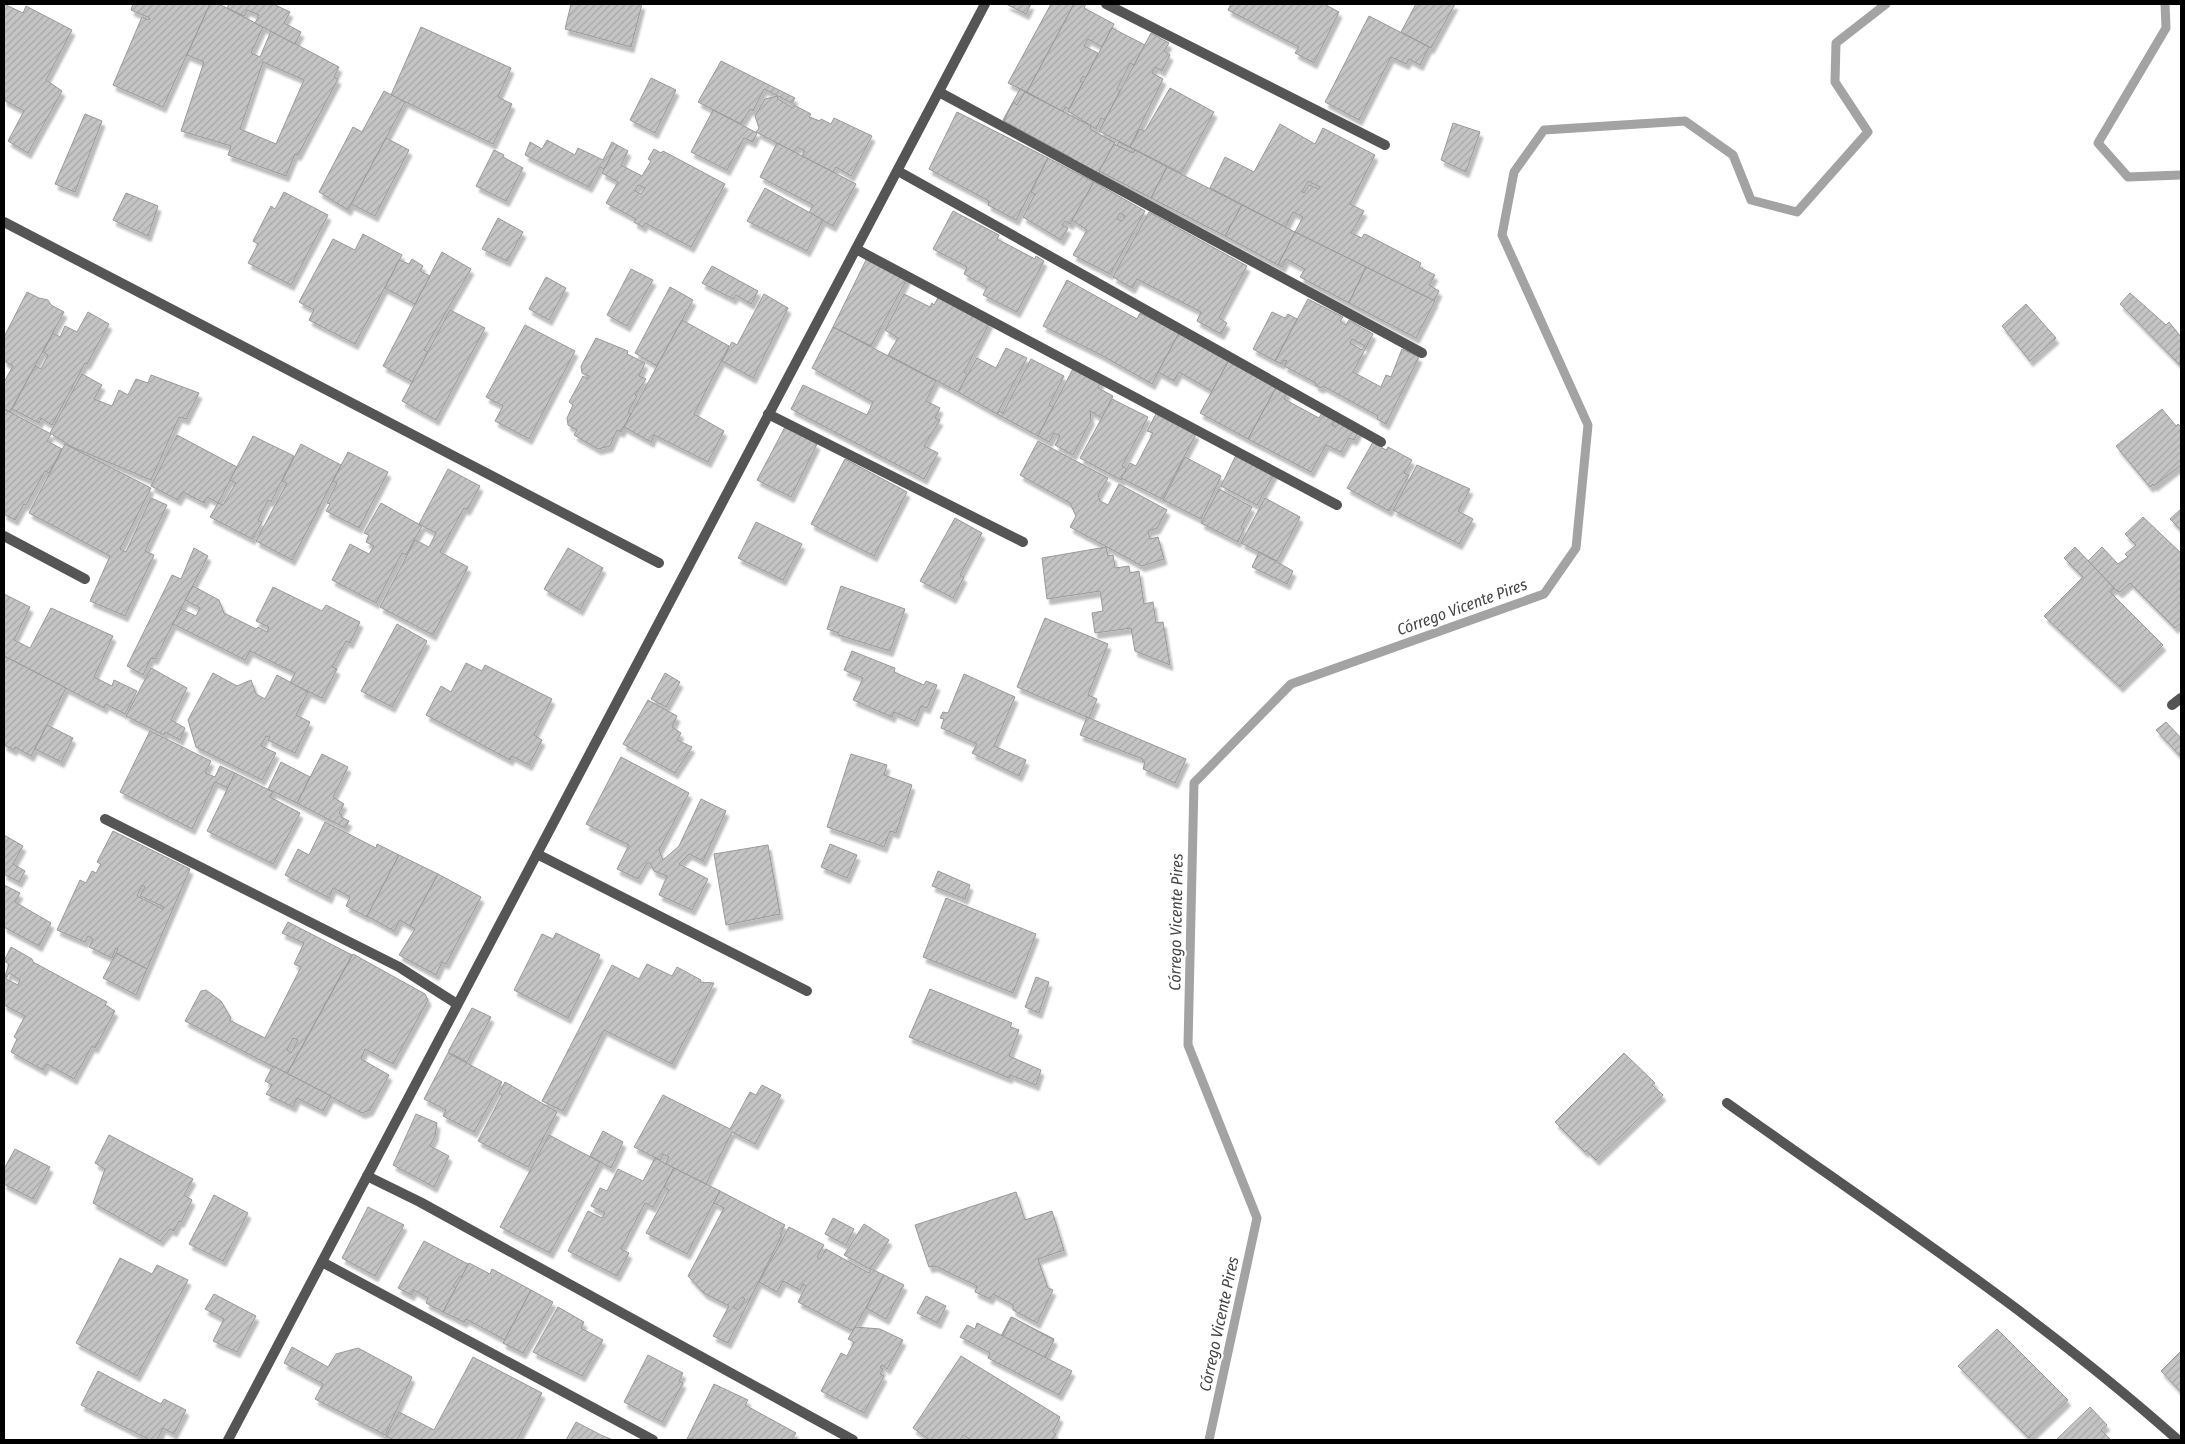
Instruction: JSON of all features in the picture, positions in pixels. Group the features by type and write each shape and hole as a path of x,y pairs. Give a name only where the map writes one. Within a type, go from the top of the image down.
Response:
{"street":[{"path":"228,1440 985,4"},
{"path":"1106,4 1385,145"},
{"path":"939,92 1422,352"},
{"path":"898,171 1381,442"},
{"path":"4,222 659,563"},
{"path":"856,249 1337,505"},
{"path":"768,414 1023,542"},
{"path":"4,536 85,579"},
{"path":"2172,705 2181,698"},
{"path":"105,819 399,967 457,1004"},
{"path":"537,854 807,991"},
{"path":"1727,1103 2049,1333 2127,1395 2178,1440"},
{"path":"367,1176 420,1202 853,1440"},
{"path":"322,1262 653,1440"}],"building":[{"path":"4,4 23,13 26,6 72,30 46,80 62,91 28,153 8,141 24,111 4,100"},
{"path":"133,4 210,4 163,107 113,85 142,17 149,20 150,18 131,10"},
{"path":"210,4 219,4 263,27 251,53 260,57 271,31 339,67 334,77 338,79 298,155 295,154 286,176 228,155 231,146 181,131 204,62 187,55","holes":["263,62 304,80 276,144 240,129"]},
{"path":"229,4 273,4 290,12 284,23 301,32 295,44 255,23 259,15 247,10 244,16 227,8"},
{"path":"571,4 642,4 631,47 565,29"},
{"path":"1006,4 1031,4 1026,14"},
{"path":"1051,4 1074,4 1027,92 1008,83"},
{"path":"1074,4 1086,4 1084,8 1114,24 1102,47 1088,39 1084,46 1098,53 1086,78 1083,76 1080,81 1083,82 1069,109 1065,107 1063,112 1027,92"},
{"path":"1231,4 1324,4 1339,12 1314,63 1295,53 1299,47 1228,10"},
{"path":"1416,4 1455,4 1431,48 1401,32"},
{"path":"1369,16 1429,47 1420,65 1409,59 1406,64 1391,57 1359,120 1325,102"},
{"path":"421,27 511,68 498,97 512,104 493,144 391,95"},
{"path":"1112,28 1145,45 1134,65 1130,63 1117,89 1120,91 1105,120 1101,118 1096,129 1068,111"},
{"path":"1151,33 1169,43 1164,51 1170,55 1162,71 1155,67 1152,73 1163,79 1130,147 1099,131"},
{"path":"721,61 795,98 792,103 764,89 753,111 750,109 741,124 698,102"},
{"path":"651,78 676,90 655,133 630,120"},
{"path":"1170,88 1214,112 1181,173 1130,147 1140,129 1145,131"},
{"path":"1020,89 1063,112 1060,116 1062,118 1065,113 1086,124 1082,130 1087,132 1089,129 1114,142 1098,175 1071,160 1073,157 1003,120"},
{"path":"384,91 405,102 348,210 319,192 353,127 362,132"},
{"path":"1025,92 1091,126 1090,129 1115,143 1098,175 1072,160 1072,158 1004,121 1013,102 1017,105"},
{"path":"777,96 778,99 793,108 794,105 811,114 809,117 820,121 821,119 831,124 834,118 872,136 851,176 836,167 833,172 802,156 805,151 797,147 794,152 756,132 759,128 755,116 765,99"},
{"path":"713,110 757,133 753,142 744,138 727,170 691,152"},
{"path":"957,112 1048,158 1016,220 988,205 989,201 929,169"},
{"path":"85,114 102,121 75,192 55,184"},
{"path":"1453,123 1480,132 1466,172 1441,160"},
{"path":"1280,124 1315,144 1323,128 1375,155 1350,204 1364,211 1351,233 1362,238 1364,234 1367,235 1421,263 1419,267 1435,275 1429,285 1439,291 1434,301 1295,232 1303,217 1293,212 1285,227 1210,188 1225,157 1254,172","holes":["1308,181 1320,187 1319,189 1309,185 1304,193 1302,192"]},
{"path":"386,138 409,150 375,216 351,204"},
{"path":"547,140 575,155 578,148 603,160 612,142 617,145 604,169 600,167 589,187 525,155 530,142 542,149"},
{"path":"1119,142 1135,150 1124,170 1108,160"},
{"path":"777,143 856,184 833,226 809,213 813,205 760,177"},
{"path":"1114,144 1133,153 1135,150 1167,167 1151,198 1099,171"},
{"path":"617,145 628,151 621,165 642,176 651,161 648,159 654,149 661,153 663,151 725,184 691,247 645,223 643,227 634,222 636,219 606,203 618,182 602,173","holes":["638,185 645,188 641,194 635,191"]},
{"path":"494,150 523,168 506,201 476,186"},
{"path":"1048,158 1094,182 1070,224 1065,221 1062,225 1068,228 1061,240 1023,217 1035,194 1031,192"},
{"path":"1167,167 1242,205 1225,236 1151,198"},
{"path":"1094,182 1145,211 1110,274 1073,255 1087,230 1072,220","holes":["1120,213 1125,216 1122,221 1117,219"]},
{"path":"765,188 823,220 807,251 747,221"},
{"path":"284,192 328,215 291,285 248,263 258,244 253,241 271,206 275,209"},
{"path":"126,193 158,206 148,236 113,220"},
{"path":"1242,205 1295,232 1278,265 1225,236"},
{"path":"953,211 999,235 997,239 1035,259 1036,256 1044,261 1017,312 983,295 987,287 964,274 967,267 933,249"},
{"path":"1149,212 1247,266 1219,318 1227,323 1221,334 1197,321 1201,312 1137,279 1132,288 1113,277"},
{"path":"498,218 523,232 507,261 482,249"},
{"path":"1295,232 1366,267 1349,303 1300,277 1305,269 1286,259 1282,267 1278,265"},
{"path":"363,234 402,255 355,344 309,320 314,310 299,302 333,239 355,250"},
{"path":"442,252 471,269 424,350 428,352 413,382 383,366"},
{"path":"868,256 908,277 871,346 833,327"},
{"path":"412,259 423,266 420,271 430,276 415,304 385,288 399,260 409,264"},
{"path":"712,266 758,291 751,304 736,295 733,299 702,283"},
{"path":"1366,267 1435,301 1416,338 1349,303"},
{"path":"631,269 653,280 627,326 607,315"},
{"path":"546,277 566,288 549,320 529,309"},
{"path":"1067,280 1137,319 1140,313 1179,333 1152,384 1103,356 1043,326"},
{"path":"670,287 693,300 657,366 635,353"},
{"path":"27,292 48,300 51,305 64,312 10,412 4,409 4,382 13,366 4,361 4,337"},
{"path":"2130,293 2166,325 2169,322 2181,337 2180,365 2120,304"},
{"path":"764,294 788,308 753,378 722,361 732,342 737,345"},
{"path":"904,294 930,307 932,303 934,305 939,296 990,322 964,372 968,375 958,392 888,355 898,338 885,330"},
{"path":"1308,299 1343,317 1340,321 1346,325 1349,320 1373,334 1353,372 1381,387 1386,375 1391,377 1402,349 1419,357 1386,424 1377,419 1378,416 1323,386 1321,388 1315,385 1316,383 1284,366 1287,361 1284,360 1282,364 1275,361","holes":["1352,339 1365,346 1362,350 1350,343"]},
{"path":"2026,304 2056,338 2030,361 2002,326"},
{"path":"450,310 485,328 436,420 402,401"},
{"path":"88,312 109,324 87,364 85,363 52,425 41,418 39,423 12,409 35,366 41,369 48,355 43,352 53,333 60,337 65,326 77,332"},
{"path":"1272,312 1285,318 1288,314 1297,319 1275,361 1253,349"},
{"path":"682,320 729,346 694,414 724,431 708,462 654,435 651,442 624,427"},
{"path":"525,325 575,351 529,439 495,421 503,406 486,397"},
{"path":"833,327 936,381 926,401 940,408 935,418 940,420 924,446 938,453 924,479 791,409 803,385 867,415 873,402 812,368"},
{"path":"1179,333 1229,360 1212,391 1179,372 1174,381 1158,372"},
{"path":"596,338 628,351 627,354 645,363 639,376 646,379 635,395 637,396 628,412 631,414 621,432 617,430 610,446 598,449 574,435 577,430 568,425 567,418 573,405 569,402 583,376 587,379 589,376 582,373 581,366"},
{"path":"1006,348 1027,358 997,414 958,392 977,358 996,368"},
{"path":"1031,359 1064,376 1049,405 1053,407 1038,436 997,414 999,411 1003,413"},
{"path":"1229,360 1277,386 1248,439 1200,413"},
{"path":"1075,365 1102,379 1098,388 1113,396 1102,418 1090,411 1091,420 1073,455 1055,445 1060,436 1054,433 1049,442 1038,436"},
{"path":"82,374 102,385 94,399 112,406 119,390 128,395 136,379 148,383 151,375 199,393 186,419 179,417 151,480 72,447 50,433"},
{"path":"1277,386 1288,392 1284,399 1319,418 1323,411 1336,418 1332,425 1336,427 1340,420 1359,431 1354,440 1349,438 1341,452 1326,445 1311,472 1248,439"},
{"path":"1112,399 1148,417 1122,466 1127,469 1121,480 1080,458"},
{"path":"4,409 51,434 47,441 62,449 49,473 45,471 26,505 24,504 15,520 4,514"},
{"path":"2162,409 2176,426 2178,424 2181,427 2181,465 2150,487 2116,446"},
{"path":"1156,414 1196,434 1162,499 1121,478 1130,463 1136,466 1153,433 1147,431"},
{"path":"785,427 817,444 791,497 757,480"},
{"path":"177,435 237,467 218,503 207,497 204,503 183,492 178,500 151,486"},
{"path":"253,436 294,456 271,502 268,500 258,520 262,522 252,539 210,517 218,503 223,505 236,483 230,480"},
{"path":"1038,441 1108,478 1098,495 1100,501 1108,505 1119,484 1167,510 1157,528 1148,531 1150,539 1158,537 1164,559 1142,566 1070,527 1076,516 1070,503 1020,475"},
{"path":"1373,442 1386,450 1388,447 1412,460 1404,473 1409,475 1389,511 1347,488"},
{"path":"65,444 151,488 120,549 126,552 151,498 167,505 145,551 154,555 125,616 90,601 110,556 29,513"},
{"path":"301,444 341,465 292,560 256,541 287,483 282,481"},
{"path":"348,452 388,472 359,528 326,511 330,504 327,503 337,483 333,481"},
{"path":"1237,453 1275,472 1257,505 1221,486"},
{"path":"1185,457 1221,476 1201,519 1163,500"},
{"path":"845,459 907,492 874,556 811,524"},
{"path":"1417,465 1470,489 1458,511 1473,519 1459,544 1393,510"},
{"path":"448,469 480,486 467,510 464,508 440,552 468,567 433,635 380,607 415,540 429,547 436,533 419,524"},
{"path":"1219,489 1252,507 1241,527 1244,529 1238,542 1201,523"},
{"path":"1265,498 1300,517 1277,561 1241,543"},
{"path":"381,503 422,526 406,555 402,553 376,603 332,580 350,544 369,554 374,546 366,542 369,535 364,533"},
{"path":"2181,509 2181,530 2170,519"},
{"path":"2143,517 2181,553 2181,623 2175,628 2130,583 2120,592 2117,591 2088,561 2102,547 2118,564 2128,557 2125,554 2136,545 2125,534"},
{"path":"955,518 982,533 960,575 964,577 953,598 920,581"},
{"path":"756,522 802,544 783,580 738,558"},
{"path":"1106,547 1108,556 1113,555 1115,568 1129,566 1130,573 1139,571 1144,604 1153,602 1156,623 1163,622 1170,665 1135,651 1131,628 1095,633 1092,613 1103,611 1100,591 1047,599 1042,558"},
{"path":"2075,547 2114,588 2110,592 2163,645 2120,687 2044,616 2083,577 2064,558"},
{"path":"194,548 208,556 155,659 151,658 143,675 127,666 172,575 181,579"},
{"path":"568,548 603,568 580,610 544,589"},
{"path":"1259,552 1293,571 1287,584 1252,567"},
{"path":"193,586 219,600 224,613 256,629 258,627 267,632 269,627 256,621 273,587 322,611 326,605 360,622 350,643 346,641 332,667 337,669 322,698 290,683 295,673 250,651 245,660 173,624 181,609 196,616 200,608 185,600"},
{"path":"841,586 905,609 890,651 838,635 839,633 827,629"},
{"path":"4,594 30,607 14,640 30,648 51,608 113,636 94,677 112,686 114,680 137,691 125,714 106,704 104,708 4,656"},
{"path":"1045,618 1108,644 1088,695 1097,699 1089,718 1017,687"},
{"path":"397,624 427,641 392,707 361,691"},
{"path":"852,651 895,668 894,672 924,685 926,681 937,685 927,708 921,706 915,721 894,712 892,717 853,700 863,678 844,670"},
{"path":"4,656 66,688 31,756 15,747 14,750 4,745"},
{"path":"466,663 482,671 485,665 552,699 534,735 542,740 529,765 512,756 510,760 426,715 441,686 451,692"},
{"path":"151,668 187,688 171,720 185,728 180,740 165,732 164,735 126,716"},
{"path":"213,673 237,686 251,680 256,694 265,699 277,675 308,692 296,715 310,722 295,753 268,740 270,737 266,736 261,746 276,753 262,780 196,747 188,720"},
{"path":"665,673 680,682 666,707 651,699"},
{"path":"964,674 1015,697 994,746 1026,760 1019,776 972,753 977,744 941,728 944,719 940,718 943,712 948,713"},
{"path":"648,700 677,716 672,727 681,733 677,740 692,747 675,773 623,744"},
{"path":"1087,717 1186,759 1175,783 1143,769 1145,762 1142,761 1143,759 1080,735"},
{"path":"2166,722 2181,738 2181,757 2156,730"},
{"path":"47,725 73,738 61,762 35,749"},
{"path":"150,731 211,761 205,773 215,777 220,766 235,773 228,788 215,782 192,829 120,792"},
{"path":"322,754 348,767 333,797 344,804 339,813 342,815 341,817 349,821 345,828 297,803"},
{"path":"851,754 887,765 884,775 912,785 896,833 890,831 884,847 827,827"},
{"path":"621,757 689,793 659,850 663,860 679,846 701,799 726,811 703,861 689,854 679,864 708,879 692,910 659,895 667,876 654,871 650,863 647,863 638,879 617,869 629,845 586,824"},
{"path":"281,762 310,777 297,803 268,789"},
{"path":"235,773 273,792 270,797 300,813 273,864 207,831"},
{"path":"325,822 376,848 377,844 399,855 367,917 346,906 350,897 345,894 333,888 329,898 285,875 298,849 309,855"},
{"path":"113,831 190,869 147,969 116,953 118,949 116,948 112,958 89,947 93,939 88,936 85,942 57,930 80,880 86,883 92,871 96,873 101,864 97,862","holes":["142,885 145,887 140,896 164,907 163,909 137,896"]},
{"path":"4,835 23,846 13,864 25,871 19,882 4,874"},
{"path":"830,844 857,855 847,878 821,867"},
{"path":"768,845 780,914 726,925 714,854"},
{"path":"399,855 438,874 410,926 400,920 394,931 367,916"},
{"path":"938,871 970,885 965,899 932,886"},
{"path":"438,874 481,897 446,964 442,962 436,975 399,955 415,929 410,926"},
{"path":"4,885 20,893 15,902 51,923 39,946 4,927"},
{"path":"946,898 1036,934 1013,993 923,957"},
{"path":"288,922 352,955 287,1074 185,1021 201,991 206,990 221,1001 231,1018 229,1020 265,1038 301,967 294,964 304,943 282,933","holes":["293,1038 298,1040 291,1053 287,1050"]},
{"path":"556,933 600,955 568,1018 514,990 542,934 553,939"},
{"path":"11,947 32,959 33,962 107,1002 105,1005 115,1011 95,1048 92,1046 74,1079 47,1064 43,1070 11,1052 17,1039 14,1037 25,1016 4,1005 4,979 9,964 4,961","holes":["9,973 20,980 18,985 6,979"]},
{"path":"116,953 147,969 136,995 103,978"},
{"path":"353,954 425,994 428,1000 393,1064 365,1049 361,1059 389,1075 370,1110 362,1113 287,1074"},
{"path":"647,964 672,976 677,967 701,980 700,982 714,983 672,1064 604,1030 563,1111 542,1101 612,965 639,979"},
{"path":"1036,977 1049,982 1039,1013 1025,1007"},
{"path":"930,989 1012,1023 1010,1027 1019,1030 1009,1056 1041,1070 1036,1085 1010,1075 1009,1078 909,1037"},
{"path":"472,1008 491,1017 467,1062 448,1052"},
{"path":"448,1053 502,1082 474,1132 443,1116 446,1110 424,1099"},
{"path":"1624,1053 1655,1083 1652,1085 1663,1095 1596,1160 1586,1150 1585,1152 1555,1122"},
{"path":"273,1066 331,1096 323,1111 297,1098 293,1107 266,1094 272,1085 265,1081"},
{"path":"505,1082 557,1112 528,1167 478,1141 502,1095 499,1093"},
{"path":"762,1085 781,1095 755,1144 732,1132 706,1184 665,1164 669,1157 663,1154 660,1160 634,1147 663,1095 730,1129 750,1092 756,1095"},
{"path":"416,1114 437,1123 435,1136 430,1146 449,1156 434,1187 393,1165"},
{"path":"603,1131 623,1142 611,1168 590,1156"},
{"path":"109,1135 193,1179 184,1195 192,1200 181,1222 179,1221 174,1231 170,1229 160,1241 93,1203 105,1169 95,1163"},
{"path":"549,1135 600,1162 550,1253 500,1227"},
{"path":"15,1149 50,1167 33,1199 4,1184 4,1169"},
{"path":"655,1158 674,1168 653,1207 645,1203 621,1249 629,1253 617,1276 568,1251 588,1211 602,1218 605,1213 591,1206 600,1188 607,1191 618,1169 643,1181"},
{"path":"674,1168 720,1191 687,1254 646,1233 669,1190 664,1187"},
{"path":"720,1191 785,1225 780,1234 782,1235 728,1343 713,1336 729,1306 704,1293 688,1276 724,1208 714,1203","holes":["742,1297 745,1299 738,1310 733,1307"]},
{"path":"1016,1192 1025,1220 1052,1211 1064,1250 1038,1259 1048,1288 1053,1290 1037,1323 1013,1310 1013,1305 993,1294 990,1299 975,1292 977,1286 935,1266 929,1267 915,1225"},
{"path":"214,1195 248,1213 223,1261 189,1244"},
{"path":"368,1207 404,1225 375,1276 342,1258"},
{"path":"833,1218 854,1229 846,1245 825,1234"},
{"path":"864,1224 889,1240 870,1269 844,1255"},
{"path":"789,1227 824,1245 817,1257 820,1259 826,1249 869,1273 871,1269 884,1275 853,1331 798,1302 806,1286 803,1284 800,1290 783,1281 777,1292 759,1282"},
{"path":"424,1241 468,1264 462,1277 460,1276 453,1286 456,1288 443,1312 426,1303 428,1298 414,1290 411,1295 398,1288"},
{"path":"120,1258 152,1274 157,1265 188,1280 137,1376 76,1343"},
{"path":"469,1263 490,1274 492,1269 531,1290 505,1340 466,1319 464,1322 443,1312"},
{"path":"884,1275 904,1285 886,1319 866,1308"},
{"path":"531,1290 553,1302 523,1353 503,1343"},
{"path":"214,1294 256,1316 237,1352 213,1341 224,1319 205,1309"},
{"path":"926,1296 946,1306 938,1323 917,1313"},
{"path":"558,1307 584,1322 581,1328 603,1340 582,1376 533,1352"},
{"path":"1011,1317 1054,1339 1045,1358 1001,1336"},
{"path":"1012,1317 1054,1340 1044,1359 1002,1337"},
{"path":"977,1323 1072,1371 1059,1395 988,1358 990,1353 960,1337 967,1325 975,1329"},
{"path":"855,1327 880,1329 903,1340 887,1369 882,1365 880,1367 883,1369 880,1374 884,1376 864,1413 821,1391 841,1353 847,1356 854,1342 848,1339"},
{"path":"1997,1329 2068,1400 2029,1438 1958,1366"},
{"path":"292,1347 328,1367 336,1354 358,1348 412,1377 385,1435 315,1399 323,1384 284,1363"},
{"path":"2181,1351 2181,1392 2161,1371"},
{"path":"648,1355 683,1373 679,1381 683,1383 662,1422 624,1402"},
{"path":"961,1356 1060,1417 1053,1432 1056,1434 1052,1440 971,1440 963,1435 960,1440 930,1440 913,1428"},
{"path":"473,1357 542,1393 517,1440 394,1440 386,1436 399,1412 434,1430"},
{"path":"98,1371 161,1404 164,1399 186,1410 174,1434 163,1428 157,1440 150,1440 81,1405"},
{"path":"714,1384 748,1400 745,1405 796,1433 791,1440 687,1439"},
{"path":"2090,1407 2107,1425 2101,1430 2111,1440 2056,1440"},
{"path":"576,1422 601,1435 613,1440 566,1440"}],"waterway":[{"name":"Córrego Vicente Pires","path":"1209,1440 1257,1218 1188,1045 1194,783 1291,684 1544,594 1576,548 1588,425 1502,235 1514,172 1544,130 1685,121 1733,155 1751,200 1797,212 1868,132 1835,82 1836,43 1886,4"},
{"name":"Córrego Vicente Pires","path":"2165,4 2166,28 2098,143 2128,177 2181,175"}]}
